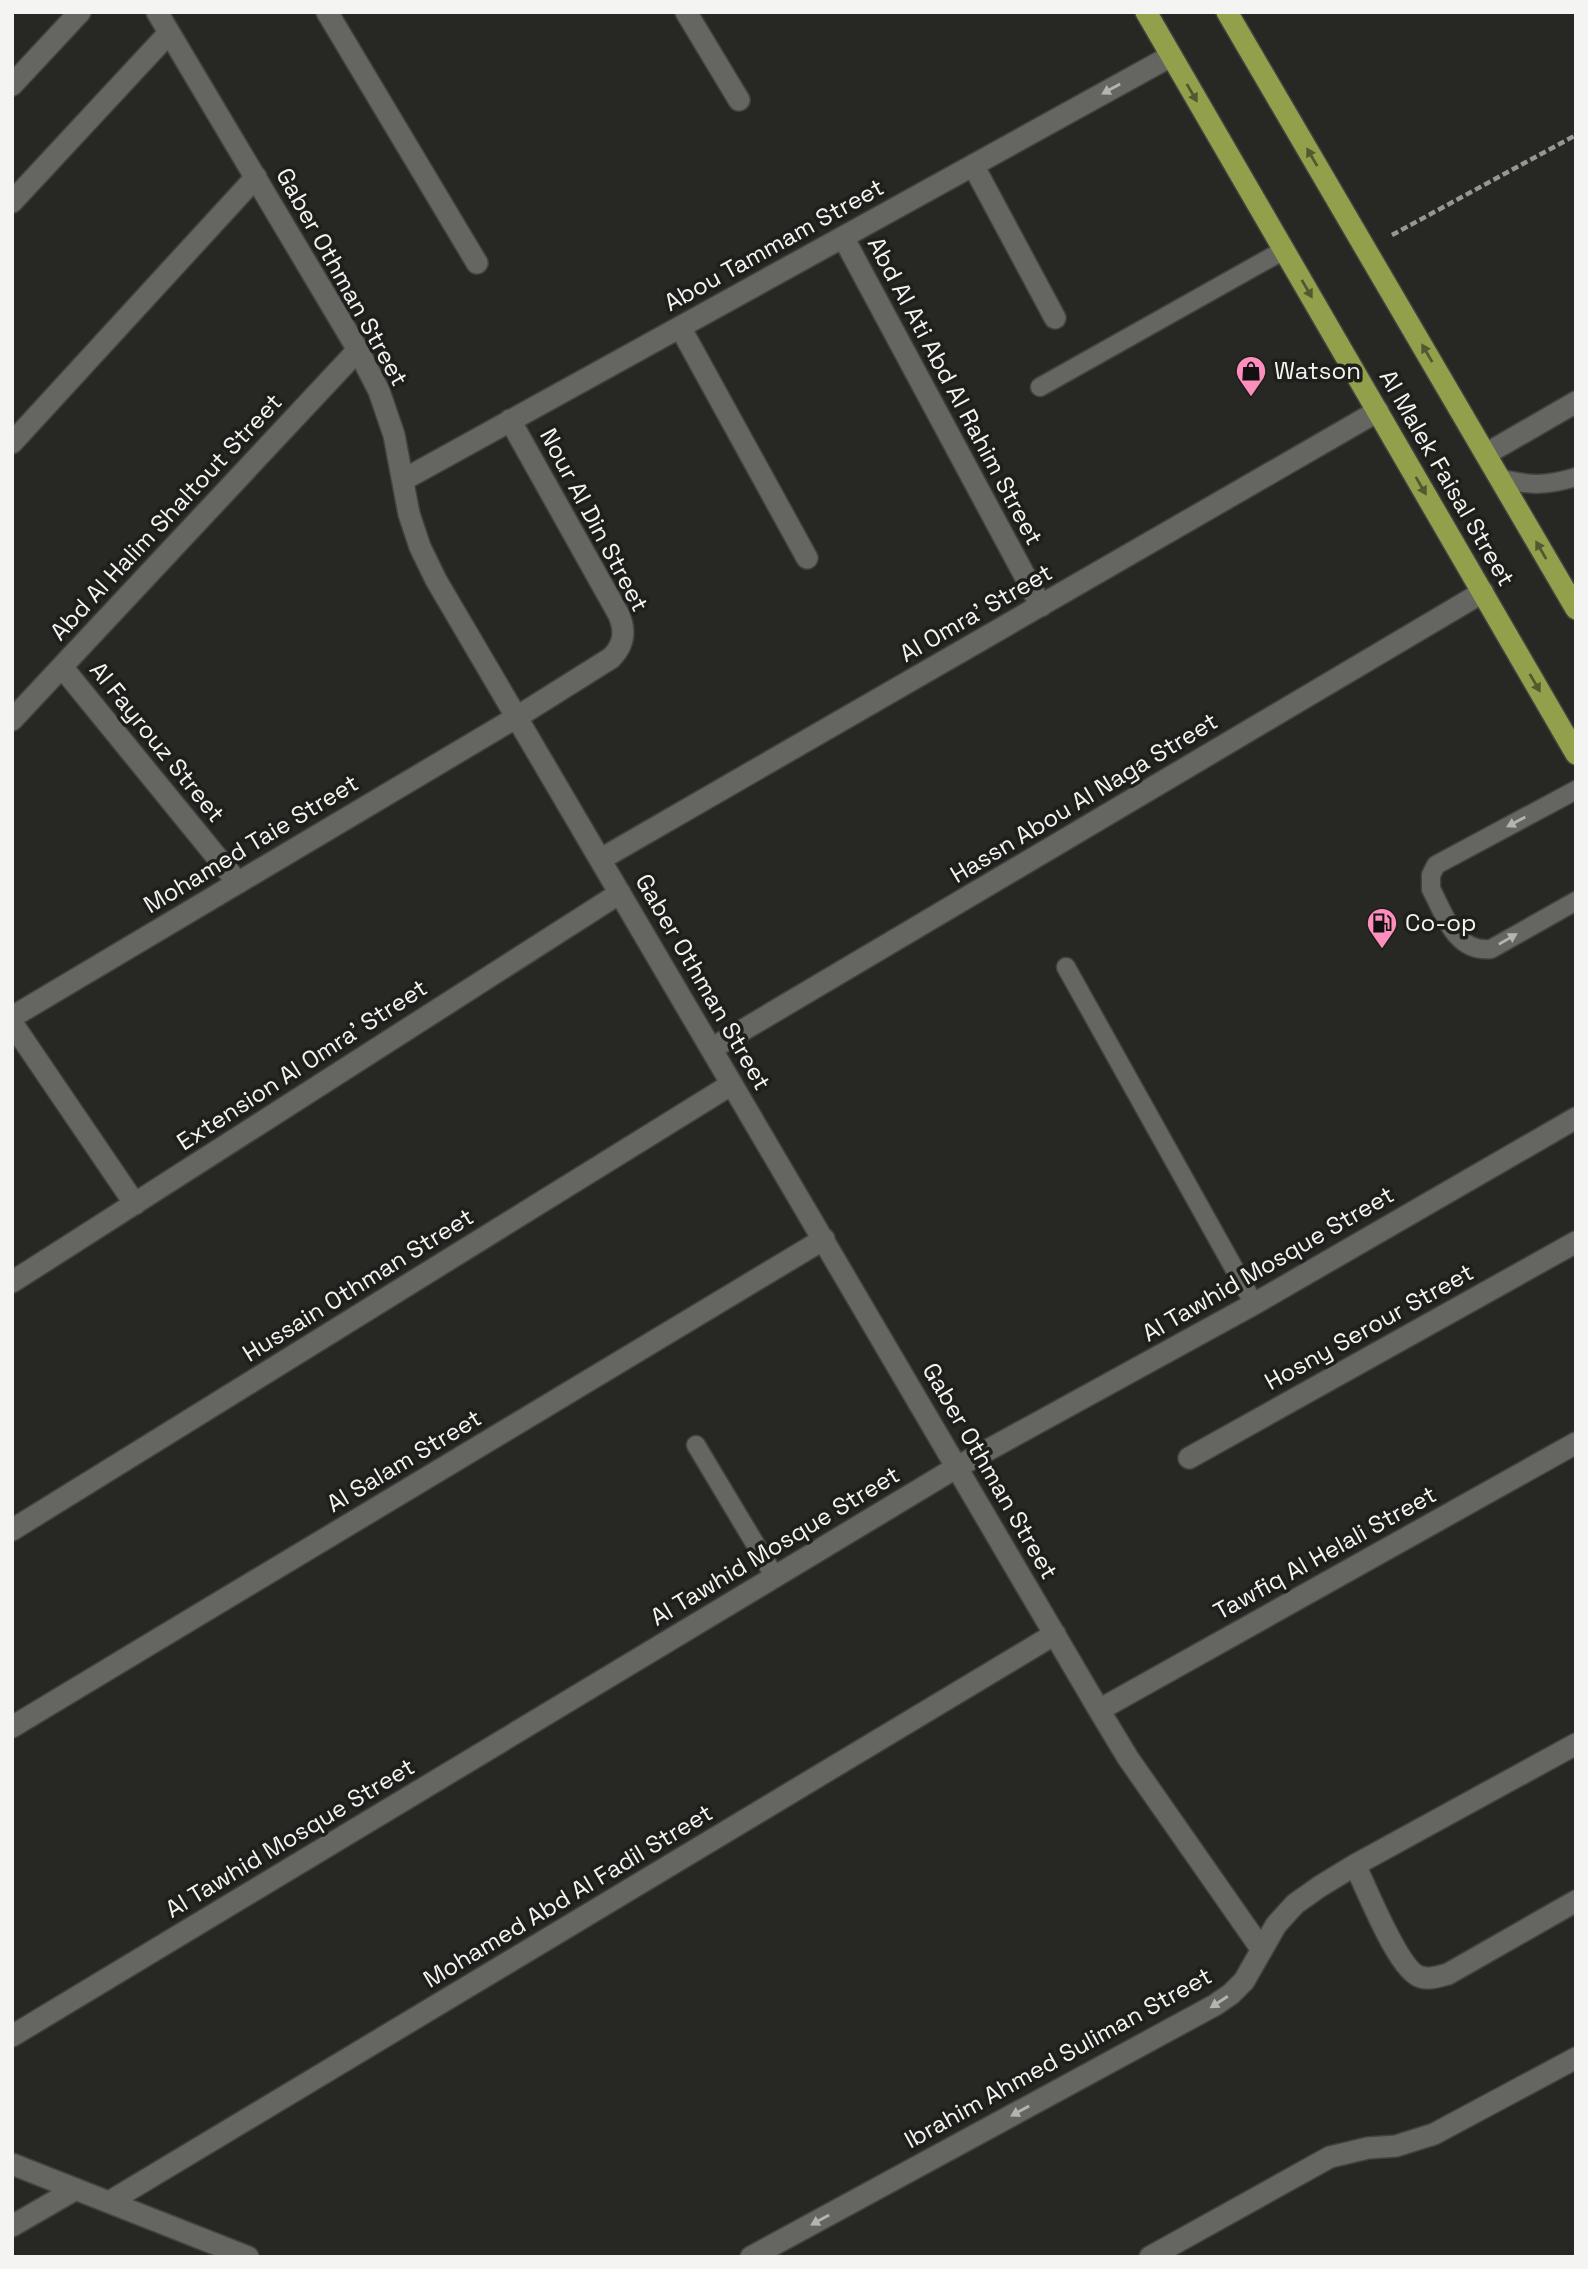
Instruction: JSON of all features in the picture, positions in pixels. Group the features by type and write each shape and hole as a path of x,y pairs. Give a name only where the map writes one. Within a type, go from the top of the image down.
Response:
{"main road":[{"name":"Al Malek Faisal Street","path":"1146,12 1576,754"},
{"name":"Al Malek Faisal Street","path":"1227,12 1576,608"}],"street":[{"path":"12,85 80,12"},
{"name":"Gaber Othman Street","path":"157,12 358,350 379,391 390,424 409,514 420,547 436,580 1099,1710 1135,1768 1262,1951"},
{"path":"327,12 477,263"},
{"path":"686,12 740,100"},
{"path":"12,202 169,33"},
{"name":"Abou Tammam Street","path":"402,480 1171,56"},
{"path":"973,164 1055,318"},
{"path":"12,443 256,177"},
{"name":"Abd Al Ati Abd Al Rahim Street","path":"843,237 1041,606"},
{"path":"680,327 807,558"},
{"name":"Abd Al Halim Shaltout Street","path":"12,720 358,350"},
{"path":"1486,454 1576,402"},
{"name":"Al Omra' Street","path":"601,859 1378,411"},
{"name":"Nour Al Din Street","path":"510,421 619,615 624,633 618,651 611,657 517,717"},
{"name":"Hassn Abou Al Naga Street","path":"711,1049 1483,592"},
{"name":"Al Fayrouz Street","path":"62,667 238,883"},
{"name":"Mohamed Taie Street","path":"12,1017 517,717"},
{"name":"Extension Al Omra' Street","path":"12,1282 620,893"},
{"path":"12,1023 135,1204"},
{"name":"Hussain Othman Street","path":"12,1530 732,1084"},
{"name":"Al Tawhid Mosque Street","path":"12,2036 957,1467 1254,1304 1576,1118"},
{"name":"Al Salam Street","path":"12,1727 824,1239"},
{"name":"Hosny Serour Street","path":"1189,1458 1576,1242"},
{"name":"Tawfiq Al Helali Street","path":"1099,1710 1576,1443"},
{"name":"Mohamed Abd Al Fadil Street","path":"109,2202 1055,1634"},
{"name":"Ibrahim Ahmed Suliman Street","path":"751,2257 1215,2005 1244,1981 1276,1926 1295,1905 1319,1886 1576,1744"},
{"path":"1355,1865 1399,1956 1409,1970 1419,1977 1432,1978 1448,1974 1576,1901"},
{"path":"1150,2257 1330,2157 1368,2148 1396,2146 1434,2134 1576,2058"},
{"path":"12,2164 248,2257"},
{"path":"12,2226 76,2189"}],"lane":[{"path":"1040,387 1284,250"},
{"path":"1499,478 1525,485 1551,485 1576,477"},
{"path":"1576,790 1436,865 1430,883 1456,936 1472,948 1482,950 1491,949 1576,901"},
{"path":"1066,967 1254,1304"},
{"path":"696,1445 775,1577"}],"path":[{"path":"1366,249 1576,135"}],"place":[{"name":"Watson","path":"1251,398"},
{"name":"Co-op","path":"1382,950"}]}
